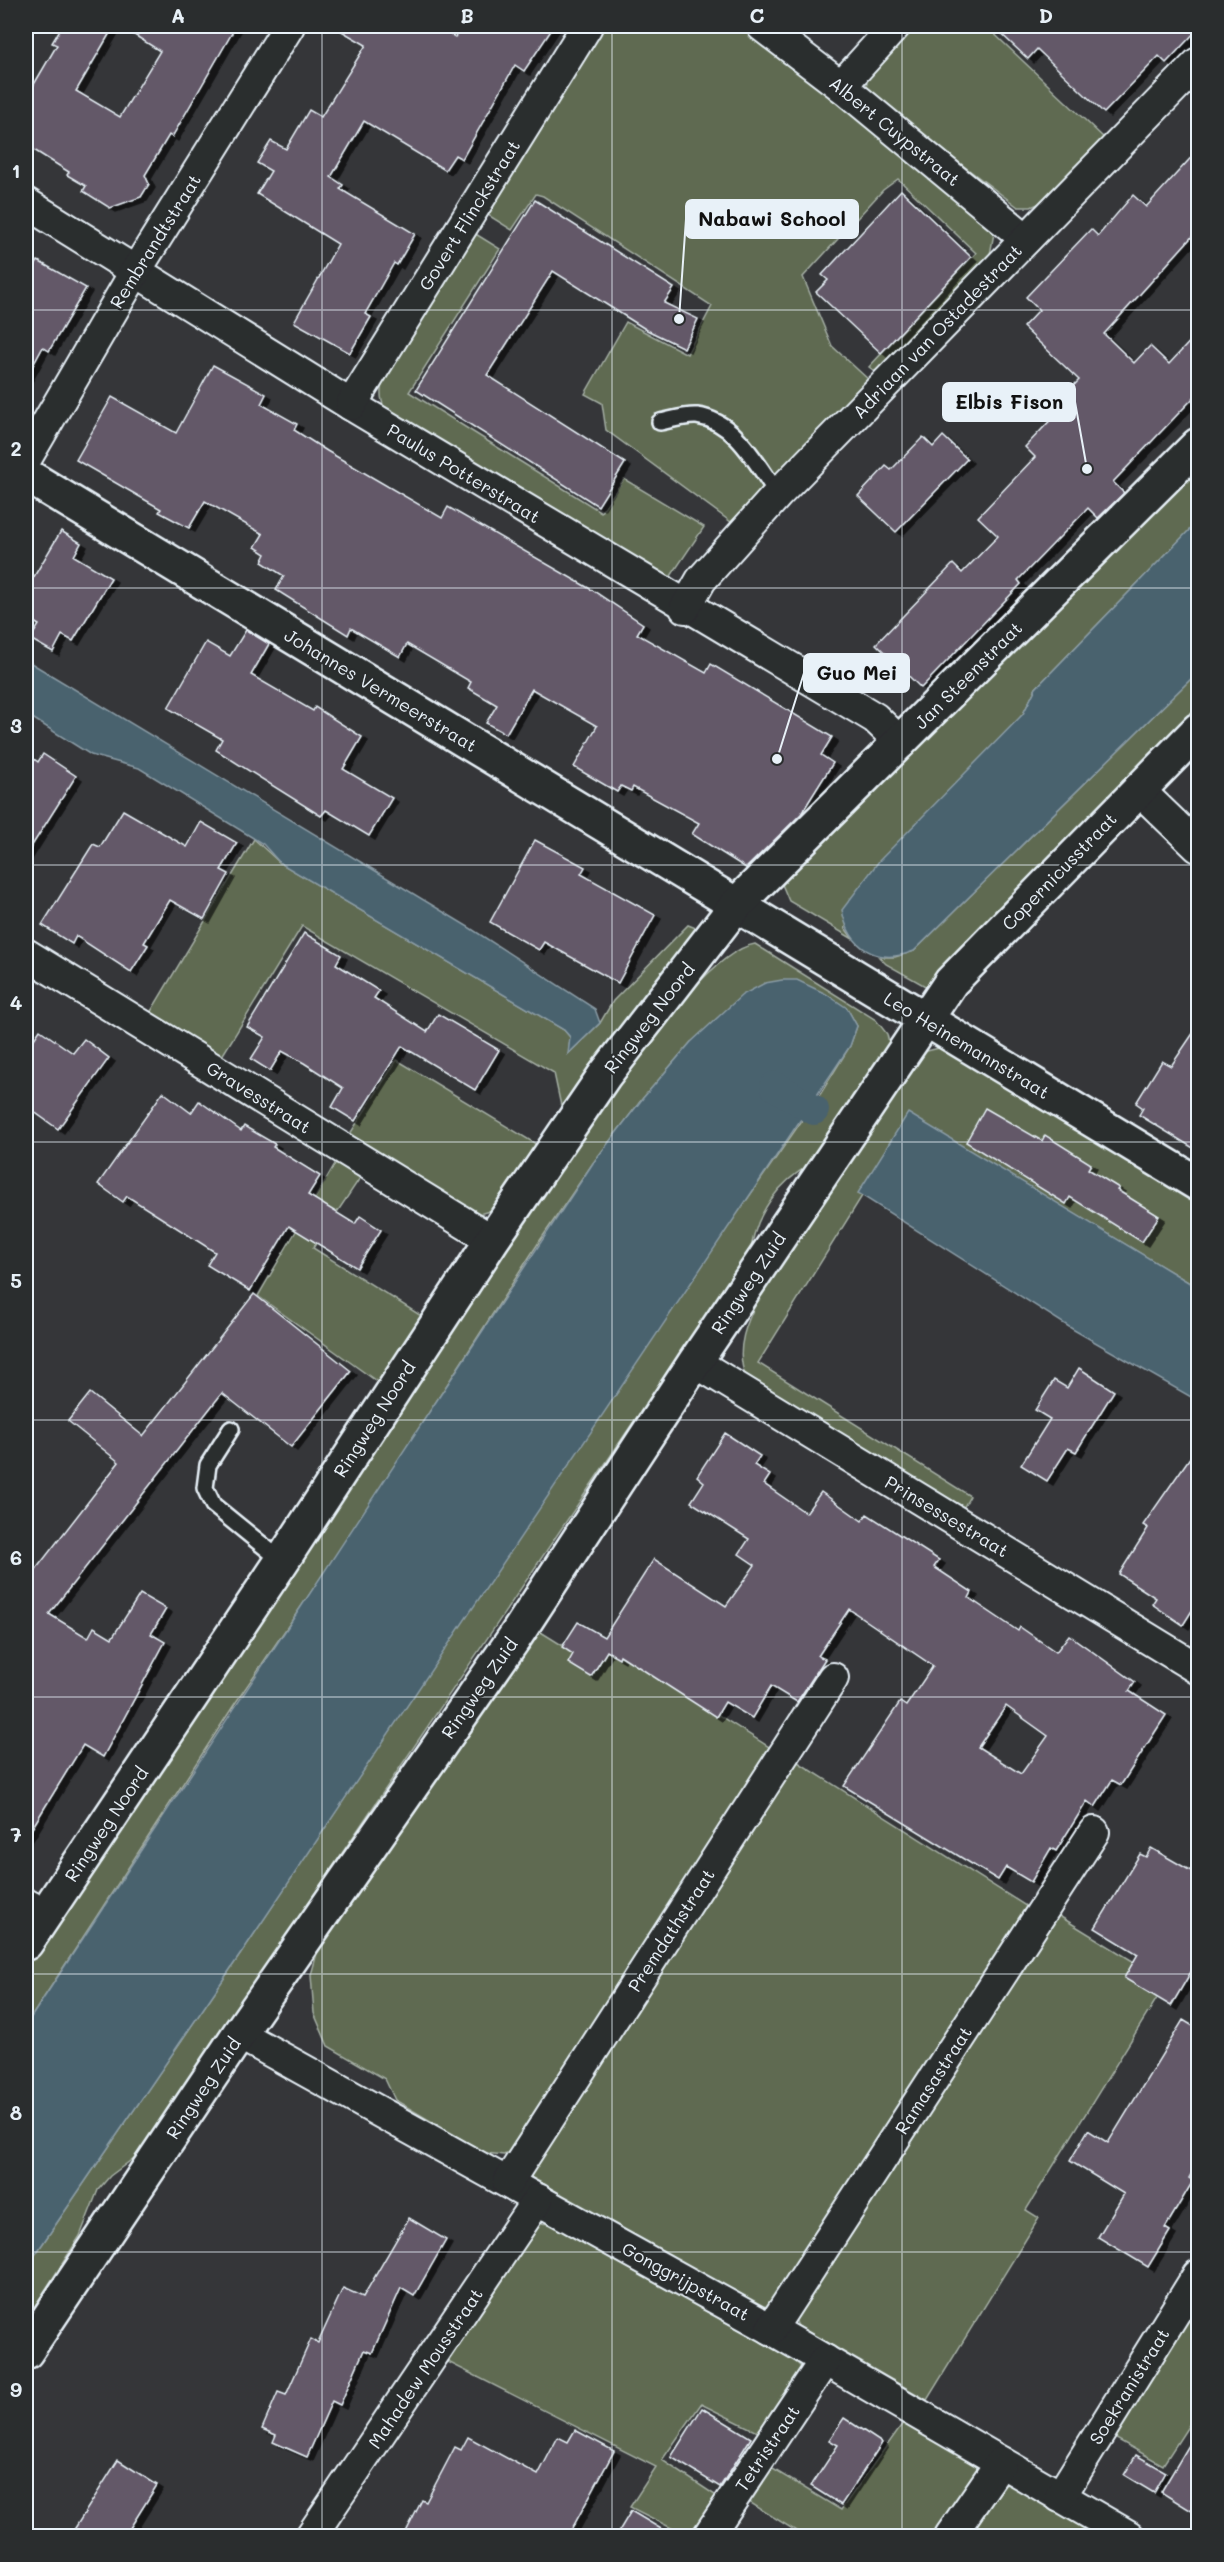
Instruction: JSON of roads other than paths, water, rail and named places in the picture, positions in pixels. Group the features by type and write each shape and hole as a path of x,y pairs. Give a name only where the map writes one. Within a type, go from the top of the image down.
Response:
{"street":[{"name":"Rembrandtstraat","path":"26,459 135,272 289,26"},
{"name":"Govert Flinckstraat","path":"351,405 587,26"},
{"name":"Albert Cuypstraat","path":"762,26 841,86 1026,239"},
{"path":"841,86 895,26"},
{"name":"Adriaan van Ostadestraat","path":"685,608 701,580 778,494 1198,63"},
{"name":"Paulus Potterstraat","path":"26,203 351,405 685,608 875,718 902,742"},
{"name":"Jan Steenstraat","path":"736,904 902,742 1198,445"},
{"name":"Johannes Vermeerstraat","path":"26,475 736,904"},
{"name":"Copernicusstraat","path":"926,1019 951,982 1198,730"},
{"path":"1138,789 1198,847"},
{"name":"Leo Heinemannstraat","path":"736,904 1198,1184"},
{"name":"Ringweg Noord","path":"26,1943 35,1909 282,1561 492,1240 604,1076 736,904"},
{"name":"Gravesstraat","path":"26,954 492,1240"},
{"name":"Ringweg Zuid","path":"26,2352 239,2034 515,1637 695,1362 926,1019"},
{"name":"Prinsessestraat","path":"695,1362 1198,1669"},
{"name":"Premdathstraat","path":"508,2182 833,1678"},
{"name":"Ramasastraat","path":"771,2329 1094,1832"},
{"name":"Gonggrijpstraat","path":"239,2034 771,2329 1129,2536"},
{"name":"Mahadew Mousstraat","path":"311,2536 538,2199"},
{"name":"Soekranistraat","path":"1060,2497 1198,2275"},
{"name":"Tetristraat","path":"708,2536 825,2360"},
{"path":"950,2536 1000,2462"}],"lane":[{"path":"660,422 694,416 714,420 728,429 744,446 778,494"},
{"path":"231,1429 207,1466 205,1488 213,1505 282,1561"}],"water":[{"path":"1198,521 1198,672 914,951 901,955 877,955 858,944 851,935 842,910 879,861 1023,714 1036,688"},
{"path":"26,660 470,928 595,1009 600,1023 568,1054 570,1037 564,1030 280,863 263,844 139,768 91,755 26,714"},
{"path":"797,980 826,994 847,1008 857,1026 850,1046 244,1949 26,2268 26,2025 593,1163 643,1098 691,1042 742,995 765,983"},
{"path":"908,1113 1198,1288 1198,1401 1074,1330 858,1193"}],"waterway":[{"path":"775,1086 814,1110"}],"place":[{"name":"Nabawi School","path":"679,319"},
{"name":"Elbis Fison","path":"1087,469"},
{"name":"Guo Mei","path":"777,759"}]}
